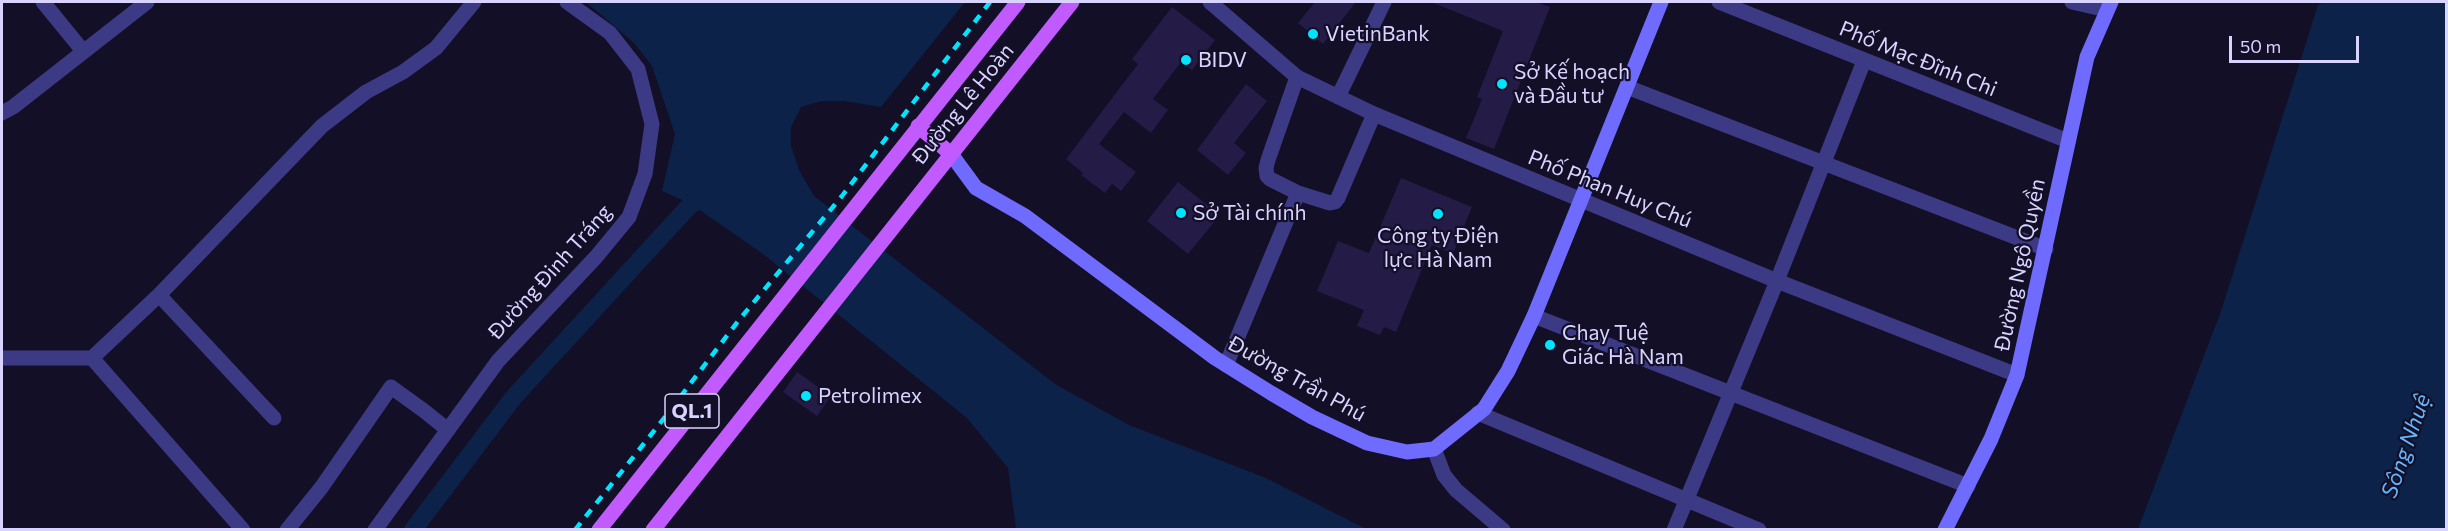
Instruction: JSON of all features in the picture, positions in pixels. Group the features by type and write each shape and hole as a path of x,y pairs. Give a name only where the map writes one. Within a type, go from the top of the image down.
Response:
{"main road":[{"name":"Đường Lê Hoàn","path":"599,530 785,292 1018,2"},
{"name":"Đường Lê Hoàn","path":"653,530 1072,2"},
{"path":"918,126 951,154"}],"street":[{"path":"43,2 83,51"},
{"path":"2,113 13,107 147,2"},
{"path":"2,358 92,358 159,295 322,126 366,92 403,72 436,48 474,2"},
{"name":"Đường Đinh Tráng","path":"375,530 498,361 596,257 629,217 645,174 652,124 638,69 610,33 567,2"},
{"name":"Phố Phan Huy Chú","path":"1210,2 1297,77 1374,114 1777,281 2017,375"},
{"path":"1338,97 1384,2"},
{"path":"1503,530 1456,490 1444,475 1434,449 1484,409 1508,371 1534,316 1661,2"},
{"name":"Phố Mạc Đĩnh Chi","path":"1719,2 2068,141"},
{"path":"2073,2 2109,6"},
{"name":"Đường Ngô Quyền","path":"1946,530 2017,375 2087,57 2109,6"},
{"path":"1674,530 1777,281 1864,61"},
{"path":"1297,77 1266,168 1270,179 1298,193 1330,203 1338,198 1374,114"},
{"path":"1628,87 2046,249"},
{"name":"Đường Trần Phú","path":"951,154 976,188 1025,216 1226,365 1312,417 1367,443 1407,452 1434,449"},
{"path":"1226,365 1298,193"},
{"path":"159,295 274,417"},
{"path":"1534,316 1968,486"},
{"path":"92,358 243,530"},
{"path":"287,530 321,488 391,387 447,430"},
{"path":"1478,413 1759,530"}],"water":[{"path":"586,2 965,2 881,107 845,101 822,101 801,107 791,127 791,146 800,172 814,196 1055,384 1129,425 1266,478 1366,529 1016,529 1008,468 967,418 763,254 691,204 662,191 675,134 652,66 634,43"},
{"name":"Sông Nhuệ","path":"2324,2 2446,2 2446,529 2138,529 2221,311 2318,5"}],"building":[{"path":"1315,2 1356,2 1323,44 1298,23"},
{"path":"1431,2 1536,2 1550,7 1494,149 1466,138 1482,99 1477,97 1503,31"},
{"path":"1172,7 1215,40 1192,70 1181,62 1153,99 1168,110 1151,133 1124,112 1099,144 1136,172 1121,191 1112,184 1105,193 1081,175 1083,173 1066,159 1138,64 1132,59"},
{"path":"1246,84 1267,101 1234,143 1246,153 1228,175 1197,150"},
{"path":"1401,178 1472,207 1453,254 1432,245 1396,332 1384,327 1380,335 1357,326 1364,310 1317,291 1338,241 1369,253"},
{"path":"1178,182 1220,215 1188,254 1147,221"},
{"path":"797,372 831,396 817,416 783,392"}],"waterway":[{"path":"413,530 513,398 691,204 712,196"}],"railway":[{"path":"575,530 739,320 842,196 990,2"}],"place":[{"name":"VietinBank","path":"1313,34"},
{"name":"BIDV","path":"1186,60"},
{"name":"Sở Kế hoạch và Đầu tư","path":"1502,84"},
{"name":"Sở Tài chính","path":"1181,213"},
{"name":"Công ty Điện lực Hà Nam","path":"1438,214"},
{"name":"Chay Tuệ Giác Hà Nam","path":"1550,345"},
{"name":"Petrolimex","path":"806,396"}]}
